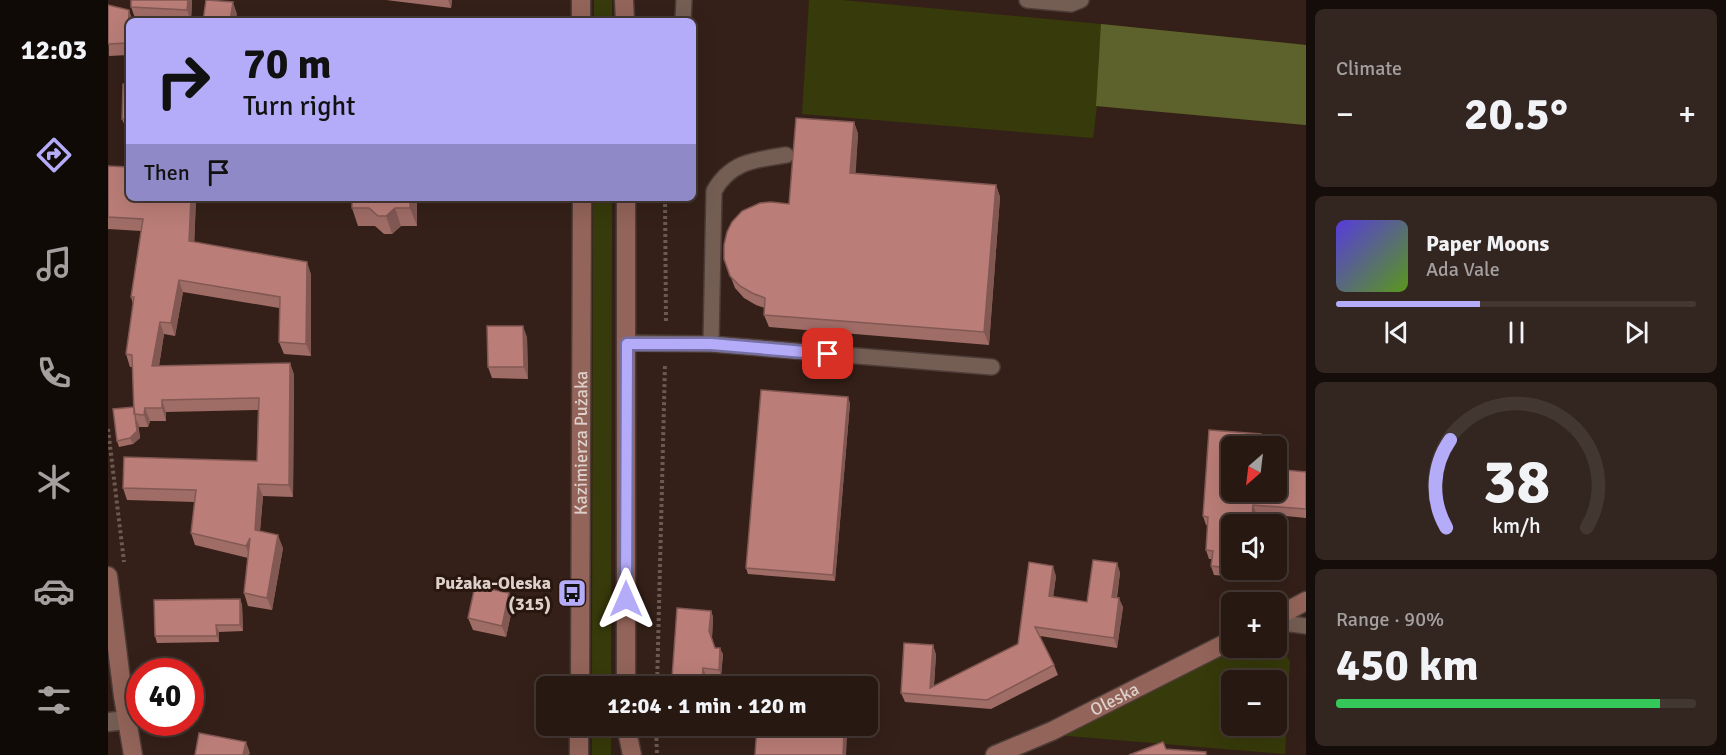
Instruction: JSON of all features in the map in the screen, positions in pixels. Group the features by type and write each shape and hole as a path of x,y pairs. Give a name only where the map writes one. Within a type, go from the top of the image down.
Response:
{"street":[{"path":"581,0 581,18"},
{"path":"624,0 625,18"},
{"name":"Kazimierza Pużaka","path":"580,676 582,201"},
{"path":"626,201 626,676"},
{"path":"108,576 126,720 108,722"},
{"path":"1287,610 1306,601"},
{"name":"Oleska","path":"995,755 1052,731 1221,646"},
{"path":"129,736 133,755"},
{"path":"579,736 579,755"},
{"path":"625,755 626,736"},
{"path":"628,736 632,755"}],"lane":[{"path":"683,18 684,0"},
{"path":"1027,0 1071,4 1081,0"},
{"path":"711,344 714,191 728,172 739,165 786,155"},
{"path":"627,344 711,344 992,367"},
{"path":"1287,623 1306,626"}],"path":[{"path":"657,676 666,343 665,201"},
{"path":"108,429 124,563"},
{"path":"656,736 657,755"}],"green space":[{"path":"594,0 612,0 612,18 594,18"},
{"path":"809,0 842,0 1306,45 1306,125 1097,106 1093,138 802,114"},
{"path":"1101,24 1306,45 1306,125 1096,106"},
{"path":"593,201 612,201 611,676 592,676"},
{"path":"1221,655 1221,658 1287,656 1290,661 1287,717 1287,670 1221,670 1221,736 1286,736 1285,754 1044,734 1197,657"},
{"path":"592,736 611,736 611,755 592,755"}],"building":[{"path":"131,0 188,0 187,10 131,7"},
{"path":"206,0 233,2 230,18 203,18"},
{"path":"108,5 129,10 129,18 126,18 126,43 108,44"},
{"path":"123,84 126,84 126,119 122,119"},
{"path":"796,118 854,122 850,173 996,185 984,332 764,315 765,298 740,286 730,276 724,259 724,245 732,222 742,211 760,203 789,204"},
{"path":"108,166 126,167 126,201 191,201 189,241 307,262 306,344 279,342 280,297 179,280 171,323 160,322 152,366 290,363 289,485 258,484 255,530 278,535 267,598 244,593 250,538 246,546 191,533 196,490 123,488 124,457 257,461 259,398 162,400 162,408 145,408 144,415 134,414 132,355 126,354 134,297 131,297 143,219 108,217"},
{"path":"352,201 410,201 410,208 395,208 386,216 378,216 369,208 352,208"},
{"path":"487,326 523,326 524,367 488,367"},
{"path":"761,390 848,397 833,575 746,568"},
{"path":"134,407 137,431 130,438 117,441 113,409"},
{"path":"1209,430 1261,434 1261,436 1221,436 1221,502 1287,502 1287,470 1306,472 1306,509 1253,505 1252,514 1221,514 1221,567 1211,566 1213,551 1206,550 1208,517 1203,516"},
{"path":"1093,560 1117,563 1112,597 1119,598 1114,638 1035,627 1054,665 987,700 901,693 904,643 933,645 930,688 1018,644 1029,562 1053,566 1049,596 1087,602"},
{"path":"475,586 509,593 502,626 468,618"},
{"path":"240,599 240,625 216,625 217,636 155,636 154,600"},
{"path":"677,608 711,611 709,631 715,648 720,648 719,670 703,668 702,676 672,676"},
{"path":"204,734 246,742 243,755 195,755 198,736 204,736"},
{"path":"756,736 844,736 843,755 755,755"},
{"path":"1163,742 1166,749 1206,752 1206,755 1129,755"}],"place":[{"name":"Pużaka-Oleska (315)","path":"572,593"}],"route":[{"path":"626,599 627,344 711,344 828,354"}]}
